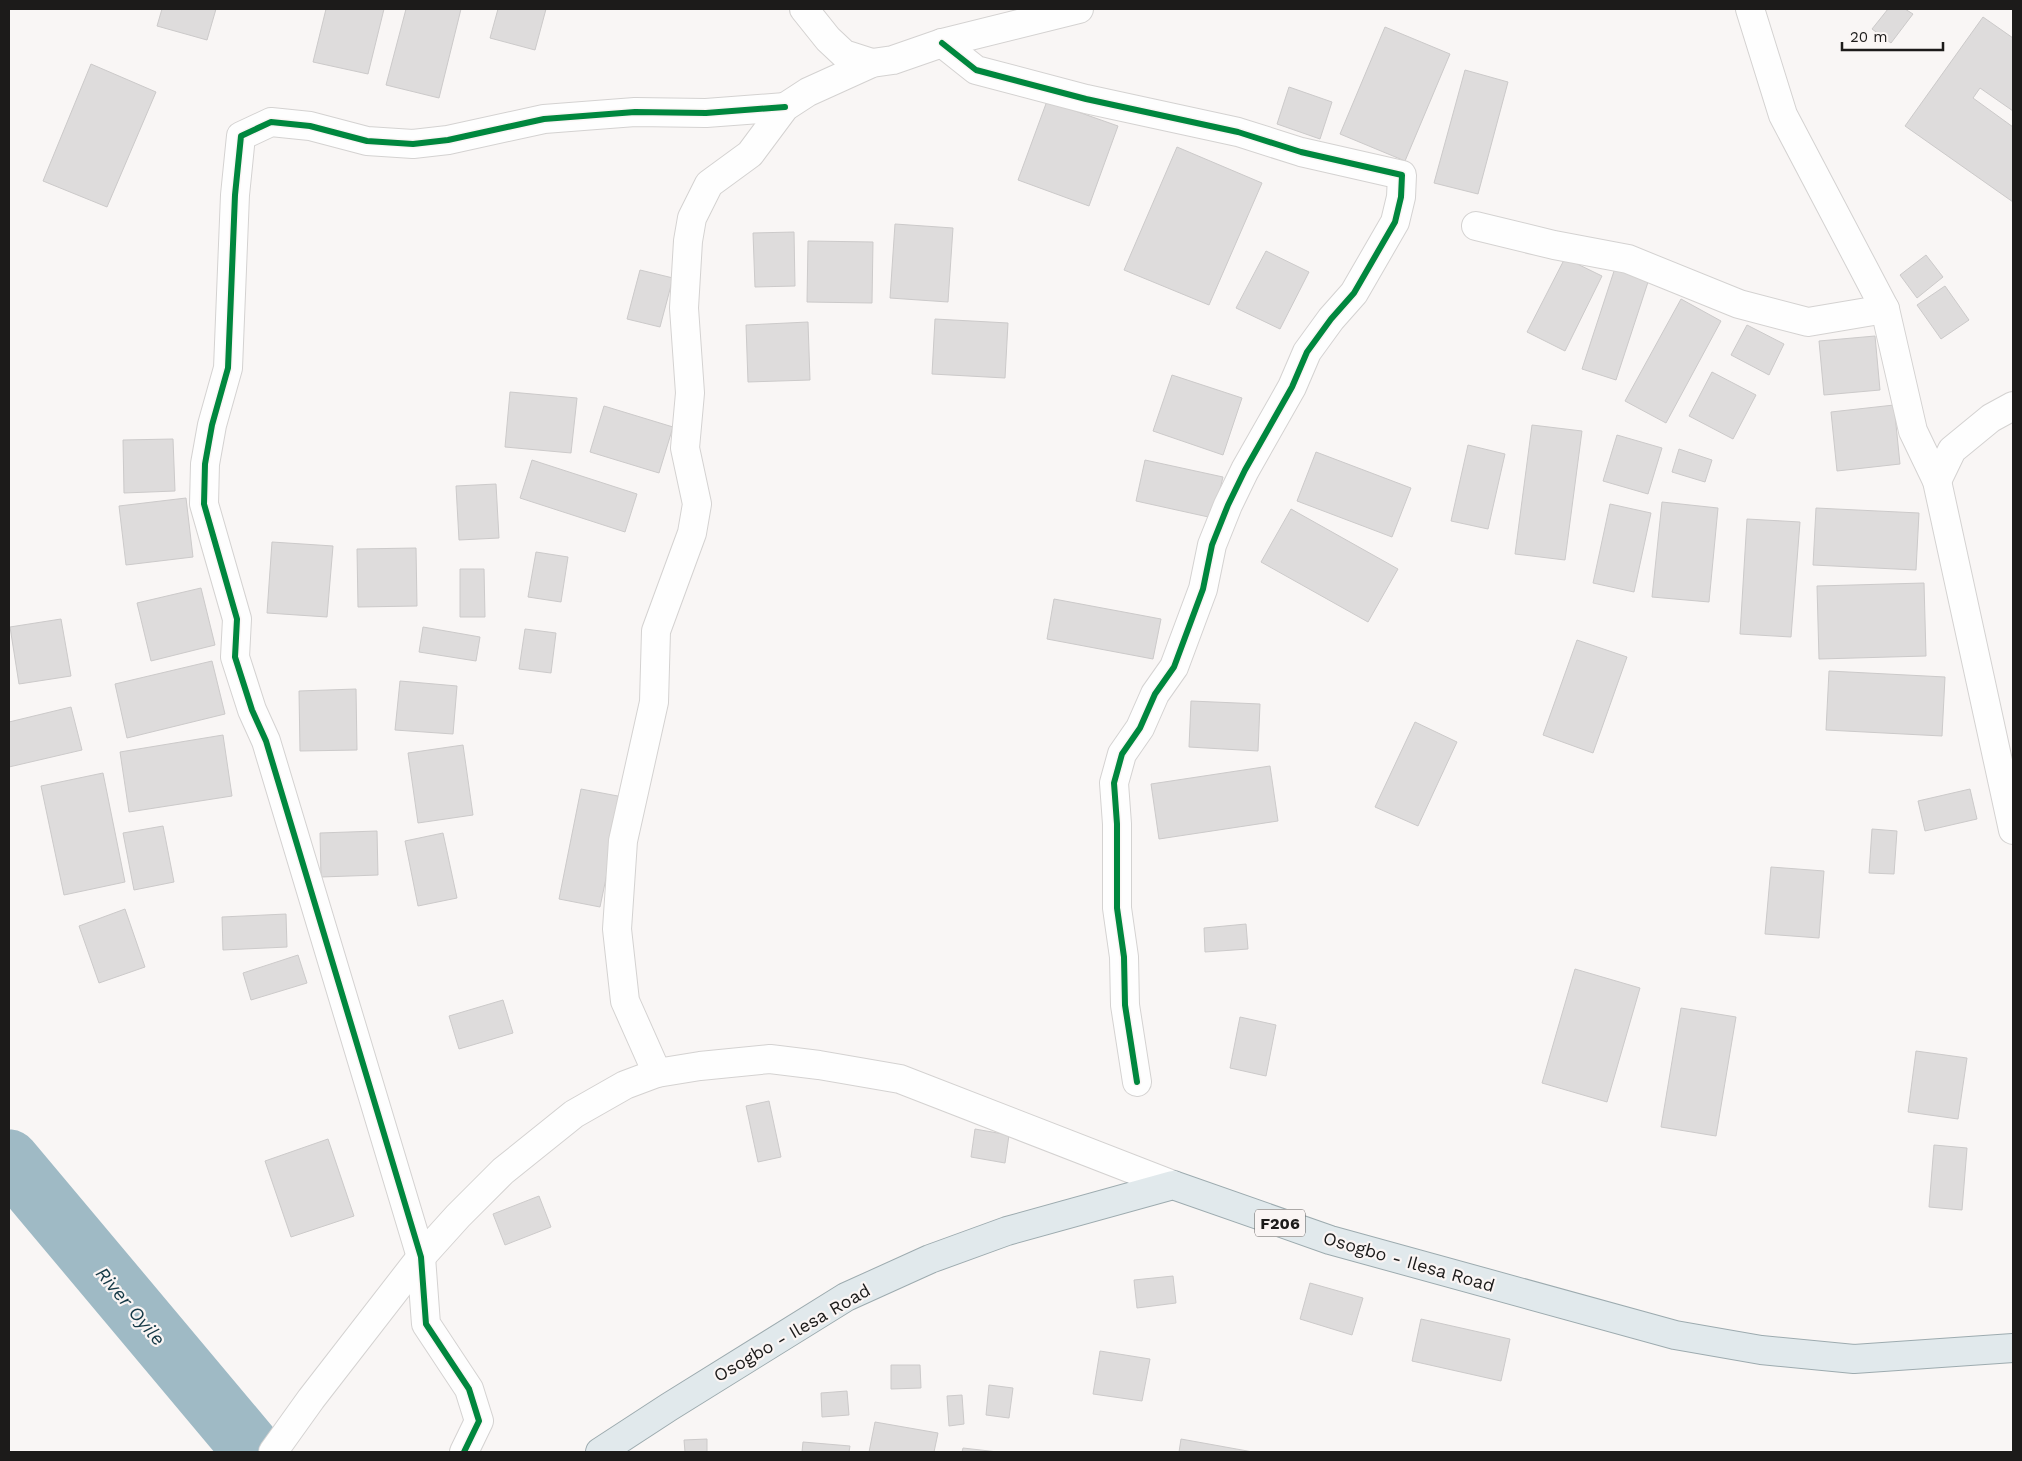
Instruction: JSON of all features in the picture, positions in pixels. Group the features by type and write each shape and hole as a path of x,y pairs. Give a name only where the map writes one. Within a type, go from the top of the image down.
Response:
{"main road":[{"name":"Osogbo - Ilesa Road","path":"600,1452 668,1407 846,1297 930,1259 1007,1231 1173,1185 1330,1240 1675,1335 1761,1350 1854,1359 2013,1348"}],"street":[{"path":"804,9 828,39 844,54 872,64"},
{"path":"657,1073 626,1001 616,929 623,841 654,702 656,631 692,533 697,504 685,448 690,393 684,308 688,242 692,218 709,184 750,154 785,107 808,92 872,64 893,60 942,43 1079,9"},
{"path":"1750,9 1783,115 1885,309 1913,431 1937,481 2009,787 2013,830"},
{"path":"942,43 976,70 1086,99 1238,132 1301,152 1402,176 1401,197 1396,222 1354,293 1331,319 1307,352 1292,387 1245,470 1228,505 1212,546 1203,588 1174,667 1155,694 1140,728 1122,754 1114,783 1117,824 1117,908 1124,957 1125,1005 1137,1082"},
{"path":"464,1452 479,1421 469,1389 426,1324 421,1258 266,741 252,710 235,657 237,619 204,504 207,454 220,393 228,368 235,195 241,136 271,122 310,126 367,142 413,144 448,140 544,119 635,112 706,113 785,107"},
{"path":"1476,226 1554,245 1628,259 1739,304 1808,322 1885,309"},
{"path":"1937,481 1952,450 1991,418 2013,406"},
{"path":"273,1452 311,1399 421,1258 458,1216 503,1171 574,1114 625,1085 657,1073 700,1066 770,1059 819,1065 900,1079 1173,1185"}],"building":[{"path":"162,9 216,9 207,40 157,26"},
{"path":"326,9 384,9 368,74 313,62"},
{"path":"406,9 461,9 439,98 386,85"},
{"path":"498,9 546,9 535,50 490,38"},
{"path":"1888,9 1905,9 1913,14 1891,43 1872,29"},
{"path":"1983,17 2013,38 2013,111 1980,88 1973,98 2013,127 2013,202 1905,126"},
{"path":"1385,27 1450,54 1405,161 1340,134"},
{"path":"91,64 156,92 107,207 43,181"},
{"path":"1465,70 1508,82 1478,194 1434,183"},
{"path":"1289,87 1332,102 1320,139 1277,124"},
{"path":"1047,101 1118,126 1089,206 1018,180"},
{"path":"1177,147 1262,183 1209,305 1124,270"},
{"path":"895,224 953,228 948,302 890,298"},
{"path":"794,232 795,286 755,287 753,233"},
{"path":"808,241 873,242 872,303 807,302"},
{"path":"1266,251 1309,272 1280,329 1236,308"},
{"path":"1926,255 1943,277 1917,298 1900,275"},
{"path":"1565,258 1602,276 1565,351 1527,332"},
{"path":"1616,265 1650,276 1616,380 1582,369"},
{"path":"640,270 673,278 660,327 627,319"},
{"path":"1945,286 1969,320 1941,339 1917,305"},
{"path":"1681,299 1721,321 1666,423 1625,401"},
{"path":"935,319 1008,323 1005,378 932,374"},
{"path":"808,322 810,380 748,382 746,325"},
{"path":"1747,325 1784,344 1769,375 1731,355"},
{"path":"1875,336 1880,390 1824,395 1819,341"},
{"path":"1712,372 1756,395 1733,439 1689,416"},
{"path":"1172,375 1242,398 1223,455 1153,431"},
{"path":"510,392 577,398 571,453 505,447"},
{"path":"1894,405 1900,464 1837,471 1831,412"},
{"path":"604,406 673,427 659,473 590,452"},
{"path":"1532,425 1582,431 1565,560 1515,554"},
{"path":"1617,435 1662,448 1648,494 1603,481"},
{"path":"173,439 175,491 124,493 123,440"},
{"path":"1468,445 1505,454 1488,529 1451,521"},
{"path":"1679,449 1712,460 1705,482 1672,472"},
{"path":"1316,452 1411,488 1392,537 1297,501"},
{"path":"532,460 637,494 625,532 520,498"},
{"path":"1145,460 1223,477 1213,518 1136,501"},
{"path":"496,484 499,538 459,540 456,486"},
{"path":"186,498 193,557 126,565 119,506"},
{"path":"1662,502 1718,508 1709,602 1652,597"},
{"path":"1610,504 1651,513 1634,592 1593,583"},
{"path":"1816,508 1919,513 1916,570 1813,565"},
{"path":"1291,509 1398,569 1368,622 1261,562"},
{"path":"1747,519 1800,522 1791,637 1740,634"},
{"path":"272,542 333,546 327,617 267,613"},
{"path":"416,548 417,606 358,607 357,549"},
{"path":"536,552 568,557 561,602 528,597"},
{"path":"460,569 484,569 485,617 460,617"},
{"path":"1924,583 1926,656 1819,659 1817,586"},
{"path":"201,588 215,645 151,661 137,603"},
{"path":"1054,599 1161,619 1153,659 1047,639"},
{"path":"61,619 71,676 19,684 10,627"},
{"path":"423,627 480,637 476,661 419,652"},
{"path":"525,629 556,633 551,673 519,669"},
{"path":"1577,640 1627,657 1593,753 1543,735"},
{"path":"212,661 225,714 127,738 115,684"},
{"path":"1829,671 1945,677 1942,736 1826,730"},
{"path":"400,681 457,686 453,734 395,730"},
{"path":"356,689 357,750 300,751 299,691"},
{"path":"1191,701 1260,704 1258,751 1189,747"},
{"path":"71,707 82,750 9,767 9,722"},
{"path":"1415,722 1457,742 1418,826 1375,807"},
{"path":"223,735 232,796 129,812 120,752"},
{"path":"463,745 473,815 418,823 408,753"},
{"path":"1270,766 1278,821 1159,839 1151,784"},
{"path":"103,773 125,882 64,895 41,786"},
{"path":"581,789 623,797 600,907 559,899"},
{"path":"1970,789 1977,819 1925,831 1918,801"},
{"path":"163,826 174,882 134,890 123,833"},
{"path":"1872,829 1897,831 1894,874 1869,873"},
{"path":"377,831 378,875 321,877 320,833"},
{"path":"443,833 457,898 418,906 405,841"},
{"path":"1771,867 1824,871 1819,938 1765,934"},
{"path":"125,909 145,967 99,983 79,926"},
{"path":"286,914 287,947 223,950 222,917"},
{"path":"1246,924 1248,949 1205,952 1204,928"},
{"path":"298,955 307,983 251,1000 243,973"},
{"path":"1575,969 1640,988 1607,1102 1542,1083"},
{"path":"503,1000 513,1033 459,1049 449,1016"},
{"path":"1681,1008 1736,1017 1716,1136 1661,1127"},
{"path":"1240,1017 1276,1025 1266,1076 1230,1068"},
{"path":"1916,1051 1967,1058 1958,1119 1908,1112"},
{"path":"769,1101 781,1157 758,1162 746,1106"},
{"path":"975,1129 1009,1135 1005,1163 971,1157"},
{"path":"328,1139 354,1216 291,1237 265,1161"},
{"path":"1934,1145 1967,1148 1962,1210 1929,1207"},
{"path":"539,1196 551,1227 505,1245 493,1214"},
{"path":"1173,1276 1176,1303 1137,1308 1134,1280"},
{"path":"1310,1283 1363,1298 1352,1335 1300,1319"},
{"path":"1421,1319 1510,1339 1501,1381 1412,1361"},
{"path":"1100,1351 1150,1359 1142,1401 1093,1394"},
{"path":"891,1365 920,1365 921,1388 891,1389"},
{"path":"989,1385 1013,1388 1009,1418 986,1415"},
{"path":"847,1391 849,1415 822,1417 821,1393"},
{"path":"962,1395 964,1424 949,1426 947,1396"},
{"path":"875,1422 938,1433 934,1452 869,1452"},
{"path":"707,1439 707,1452 685,1452 684,1440"},
{"path":"1181,1439 1253,1452 1179,1452"},
{"path":"803,1442 850,1446 849,1452 802,1452"},
{"path":"963,1448 998,1452 962,1452"}],"waterway":[{"name":"River Oyile","path":"9,1160 254,1452"}],"cycle path":[{"path":"942,43 976,70 1086,99 1238,132 1301,152 1402,175 1401,197 1395,222 1354,293 1331,319 1307,352 1292,387 1245,470 1212,545 1203,589 1174,667 1155,694 1140,728 1122,754 1114,783 1117,824 1117,908 1124,957 1125,1005 1137,1082"},
{"path":"464,1452 479,1421 469,1389 426,1324 421,1257 266,741 252,710 235,657 237,619 204,504 205,464 212,425 228,368 235,195 241,136 271,122 310,126 367,141 413,144 448,140 544,119 635,112 706,113 785,107"}]}
